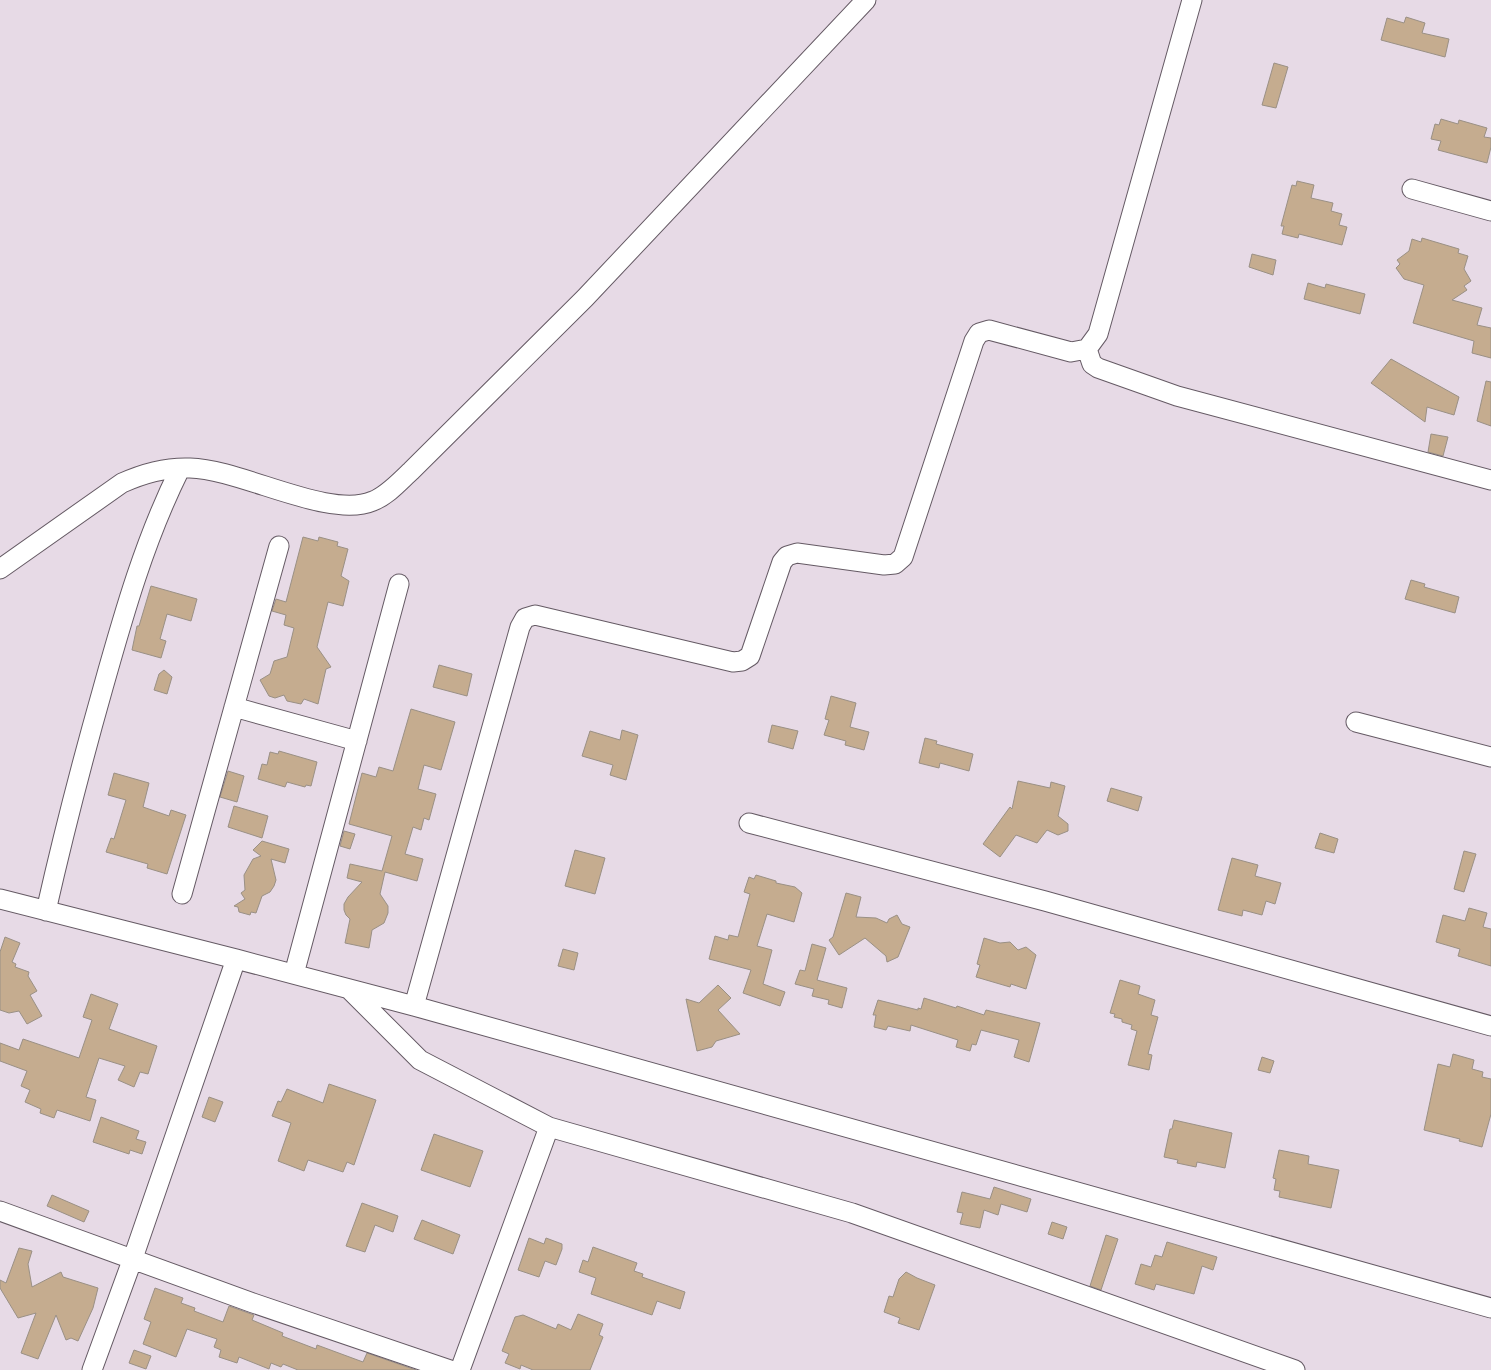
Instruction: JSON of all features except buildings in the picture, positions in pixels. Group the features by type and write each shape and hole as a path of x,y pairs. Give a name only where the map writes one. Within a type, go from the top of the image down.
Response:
{"street":[{"path":"0,569 122,482 142,474 190,468 216,471 332,505 359,504 373,501 392,489 585,298 866,0"},
{"path":"414,1006 520,627 526,618 535,615 733,662 742,661 750,656 782,562 787,556 797,553 884,565 895,564 903,557 974,341 979,333 989,330 1071,352 1087,350 1098,334 1192,0"},
{"path":"1412,190 1491,211"},
{"path":"1087,350 1092,364 1098,368 1177,396 1491,480"},
{"path":"46,911 72,800 132,583 160,509 180,469"},
{"path":"182,894 279,546"},
{"path":"294,974 399,584"},
{"path":"234,707 357,741"},
{"path":"1356,722 1491,757"},
{"path":"749,823 1045,901 1491,1026"},
{"path":"0,899 414,1006 1491,1308"},
{"path":"92,1370 133,1258 236,960"},
{"path":"348,988 420,1060 549,1127 852,1213 1295,1370"},
{"path":"460,1370 549,1127"},
{"path":"0,1211 133,1258 253,1303 450,1370"}]}
